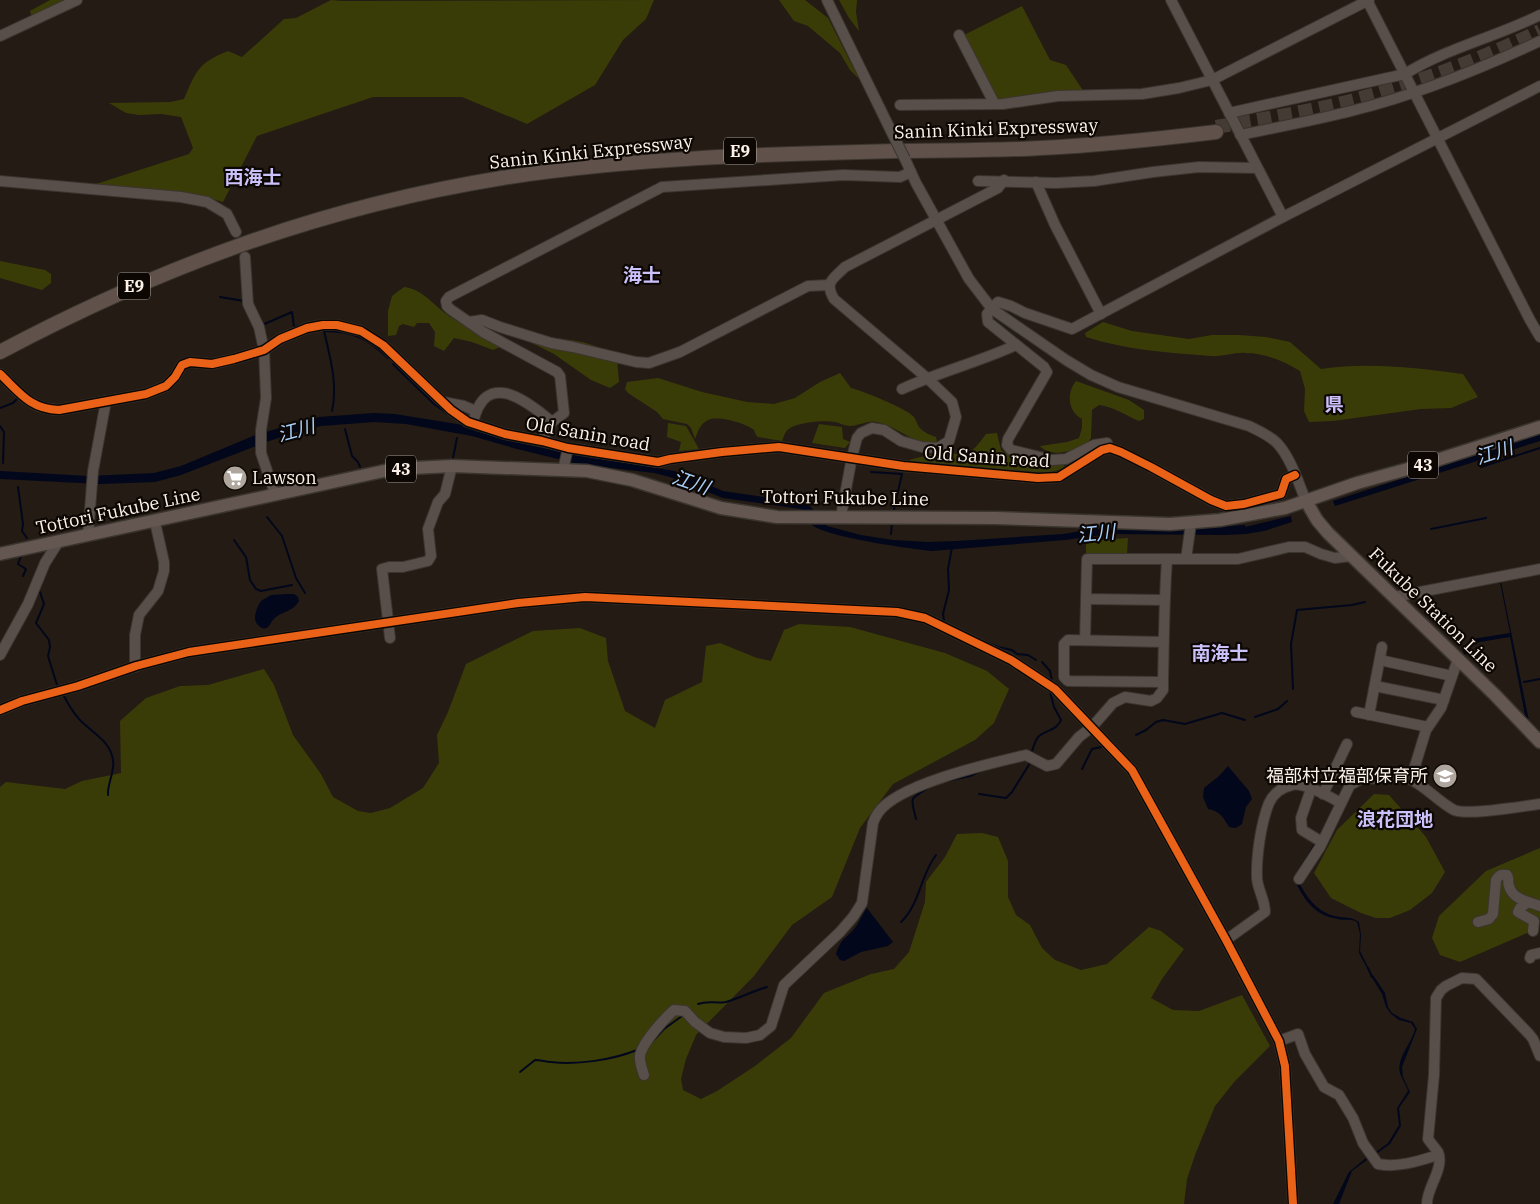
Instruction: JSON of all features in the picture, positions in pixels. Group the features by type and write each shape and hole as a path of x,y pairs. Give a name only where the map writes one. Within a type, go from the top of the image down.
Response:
{"highway":[{"name":"Sanin Kinki Expressway","path":"0,347 130,283 246,238 355,204 414,190 502,173 588,162 677,154 1039,141 1216,130 1132,142 1040,148 869,152 677,160 589,167 501,178 348,211 230,248 106,298 0,352"}],"main road":[{"name":"Tottori Fukube Line","path":"0,554 393,469 452,466 564,466 632,480 721,508 777,517 986,518 1170,524 1191,523 1252,515 1286,508 1357,483 1424,465 1540,427"},
{"name":"Fukube Station Line","path":"1306,500 1317,520 1540,742"}],"street":[{"path":"0,36 77,0"},
{"path":"827,0 936,220 969,279 992,309 1091,375 1134,392 1241,423 1269,436 1278,444 1306,500"},
{"path":"1171,0 1283,218"},
{"path":"900,105 1003,104 1058,96 1142,94 1178,88 1212,80 1368,0 1540,337"},
{"path":"1229,113 1405,74 1422,64 1540,15"},
{"path":"959,35 994,103"},
{"path":"1240,135 1354,111 1414,93 1476,70 1540,41"},
{"path":"1295,475 1286,479 1281,494 1244,504 1226,506 1110,448 1107,444 1094,445 1066,459 1052,460 1011,450 1007,445 1008,439 1047,372 1044,367 988,322 987,314 998,302 1072,329 1540,86"},
{"path":"978,180 1094,181 1199,167 1257,168"},
{"path":"542,441 552,422 564,413 559,373 483,332 447,306 446,301 449,297 662,187 843,175 900,178 911,172"},
{"path":"841,516 852,457 857,438 862,433 872,428 884,430 901,441 922,447 938,448 948,441 956,417 952,402 927,378 834,299 829,290 829,285 845,266 998,188 1004,180"},
{"path":"0,181 181,197 207,202 227,214 236,232"},
{"path":"1036,182 1048,210 1101,314"},
{"path":"245,257 248,304 259,327 264,350 266,398 261,430 261,453 276,494"},
{"path":"469,322 482,320 500,328 551,343 636,362 649,363 680,352 808,286 829,285"},
{"name":"Old Sanin road","path":"0,374 30,403 45,410 59,410 146,394 166,386 175,377 182,365 190,362 212,364 264,350 280,339 307,328 322,325 350,327 361,331 383,345 442,402 468,422 505,434 542,441 568,450 658,462 670,458 779,447 912,466 1038,478 1059,477 1102,450 1110,448"},
{"path":"902,389 1016,345"},
{"path":"473,424 476,411 488,394 492,393 508,393 536,408 552,422"},
{"path":"88,535 93,471 106,401"},
{"path":"442,402 464,406 476,411"},
{"path":"564,466 568,450"},
{"path":"390,638 382,570 389,566 404,567 428,561 431,556 428,529 438,502 445,494 452,466"},
{"path":"135,667 135,635 138,615 158,590 164,571 164,562 155,522"},
{"path":"1186,559 1191,523"},
{"path":"0,655 28,604 45,563 59,541"},
{"path":"1085,640 1087,558 1166,560 1238,558 1289,547 1303,547 1335,558 1352,556"},
{"path":"644,1075 640,1056 643,1047 667,1016 674,1010 684,1011 710,1033 724,1037 746,1038 760,1035 771,1026 784,985 840,932 862,903 873,823 878,812 904,792 965,770 1026,755 1047,766 1056,764 1078,737 1092,727 1113,703 1125,697 1151,700 1158,698 1163,690 1166,560"},
{"path":"1394,597 1540,569"},
{"path":"0,710 22,701 189,652 518,603 601,597 897,612 925,618 1011,660 1055,689 1132,770 1226,940 1279,1042 1285,1066 1293,1204"},
{"path":"1086,598 1164,600"},
{"path":"1163,682 1068,680 1064,677 1064,644 1068,640 1164,642"},
{"path":"1369,715 1382,647"},
{"path":"1411,779 1428,727 1441,708 1458,659"},
{"path":"1380,660 1452,676"},
{"path":"1374,686 1444,700"},
{"path":"1356,712 1428,727"},
{"path":"1323,794 1347,744"},
{"path":"1299,879 1322,842 1350,786 1361,779 1405,777 1411,779 1459,812 1540,804"},
{"path":"1226,940 1265,912 1265,904 1260,894 1257,880 1258,863 1262,829 1269,802 1279,790 1293,784 1311,789 1342,803"},
{"path":"1311,789 1301,818 1302,830 1322,842"},
{"path":"1478,922 1489,919 1492,914 1496,880 1502,874 1507,874 1509,886 1514,895 1540,906"},
{"path":"1528,902 1518,912 1534,922 1533,931"},
{"path":"1530,958 1531,955 1540,953"},
{"path":"1427,1204 1426,1199 1436,1176 1438,1155 1428,1139 1434,1075 1436,998 1441,990 1462,978 1476,979 1529,1034 1540,1056"},
{"path":"1279,1042 1298,1034 1305,1054 1324,1087 1339,1095 1353,1118 1363,1143 1378,1164 1385,1166 1407,1164 1438,1155"}],"shaded area":[{"path":"50,0 73,0 32,18 30,11"},
{"path":"331,0 654,0 646,19 623,40 595,85 527,124 462,97 373,97 257,136 223,202 195,194 93,185 189,154 193,148 181,117 161,114 139,115 126,113 109,103 170,102 184,99 195,75 204,64 228,51 242,57 284,19 296,18"},
{"path":"779,0 805,0 828,18 859,79 850,70 840,53 808,26 794,21"},
{"path":"839,0 857,0 856,12 859,31 849,18"},
{"path":"1022,6 1050,60 1066,65 1084,92 995,100 962,36"},
{"path":"0,261 45,270 51,274 51,283 42,290 0,278"},
{"path":"404,287 423,294 449,316 500,347 493,350 454,338 444,351 434,346 435,332 429,323 417,323 414,327 403,324 399,326 396,335 388,336 388,311 392,296"},
{"path":"1103,322 1132,331 1189,339 1212,335 1239,335 1266,337 1290,342 1321,369 1374,366 1463,374 1478,397 1451,408 1421,409 1333,421 1309,422 1304,411 1305,389 1300,371 1287,364 1274,358 1253,353 1215,356 1163,352 1132,348 1086,337 1085,333"},
{"path":"518,336 557,338 583,342 607,351 617,358 619,382 610,388 591,380 554,354"},
{"path":"840,373 851,388 884,400 909,413 914,417 921,429 936,437 937,442 921,442 876,422 846,426 825,421 794,426 787,431 782,441 758,437 750,427 731,420 718,418 708,420 703,424 695,439 691,428 687,424 663,419 657,412 625,389 627,382 658,378 702,392 747,402 774,404 795,398 820,382"},
{"path":"1076,381 1129,400 1144,410 1144,419 1139,421 1115,409 1099,405 1092,410 1091,438 1087,444 1076,449 1057,453 1045,450 1040,446 1067,442 1079,438 1082,419 1074,412 1070,402 1071,391"},
{"path":"668,423 686,426 699,449 679,451 681,442 667,437"},
{"path":"819,424 842,427 843,439 850,442 845,448 812,443"},
{"path":"997,433 1001,450 1008,454 1031,461 1063,464 1066,468 1043,474 917,463 909,460 929,455 940,455 947,450 960,455 965,454 974,449 986,434"},
{"path":"1128,538 1127,554 1086,553 1086,544 1100,540"},
{"path":"799,624 850,627 945,653 987,671 1009,689 994,723 975,740 893,784 860,828 832,897 792,925 754,976 696,1035 686,1059 681,1079 683,1090 701,1099 717,1091 755,1066 791,1038 824,993 871,974 894,969 909,952 925,902 926,882 945,857 957,834 982,833 998,837 1008,861 1008,897 1016,915 1030,925 1042,948 1055,960 1081,970 1107,964 1149,927 1161,931 1184,949 1151,998 1173,1010 1199,1011 1242,995 1270,1046 1235,1081 1215,1106 1187,1179 1184,1204 0,1204 0,787 6,782 65,789 82,781 121,773 120,721 146,698 180,686 208,685 264,669 274,685 293,735 321,774 333,797 358,811 371,813 390,808 423,788 439,763 437,735 466,664 533,631 580,628 606,638 608,661 625,711 655,728 665,700 702,682 706,646 720,643 757,658 771,661 784,630"},
{"path":"1374,794 1389,795 1426,837 1445,872 1432,893 1410,910 1390,918 1376,918 1361,913 1331,898 1314,873 1337,830"},
{"path":"1540,848 1540,918 1527,933 1460,962 1440,955 1432,938 1439,916 1486,871"}],"water":[{"name":"江川","path":"374,413 395,414 463,425 463,427 472,428 507,440 570,454 675,471 723,491 805,503 810,506 827,526 861,535 893,540 957,541 1063,534 1111,526 1214,528 1245,525 1245,527 1291,516 1292,522 1264,531 1246,534 1109,534 1065,540 932,551 869,542 834,534 812,525 801,509 723,498 670,477 654,473 578,464 472,436 406,424 374,422 321,426 300,431 181,475 155,482 100,484 0,479 0,471 89,476 154,473 181,466 253,436 319,417"},
{"name":"江川","path":"1540,434 1540,441 1335,506 1333,501"},
{"path":"1500,582 1529,721 1526,721 1510,637 1474,643 1465,655 1463,652 1472,639 1510,633"},
{"path":"294,594 298,597 299,601 296,605 277,616 267,627 260,627 255,617 256,610 261,601 271,595"},
{"path":"1228,766 1249,791 1252,799 1246,807 1242,824 1236,828 1229,827 1221,815 1216,811 1208,809 1203,797 1204,788"},
{"path":"1314,844 1317,845 1297,878 1313,904 1332,915 1352,918 1359,922 1361,935 1360,951 1368,970 1359,953 1360,934 1357,922 1329,917 1315,910 1305,899 1293,878"},
{"path":"867,908 893,942 888,946 861,952 844,961 840,960 836,954 840,944 857,925"},
{"path":"1373,975 1385,993 1388,1007 1392,1013 1413,1022 1417,1029 1402,1067 1403,1077 1410,1092 1399,1108 1401,1126 1390,1144 1376,1154 1388,1143 1399,1125 1397,1108 1408,1091 1399,1067 1402,1056 1415,1029 1411,1023 1399,1020 1391,1014 1371,976"},
{"path":"1366,1158 1367,1160 1352,1171 1339,1204 1333,1204 1349,1172"}],"waterway":[{"path":"220,297 244,301"},
{"path":"262,325 292,312 294,327 322,320"},
{"path":"324,331 334,381 332,411"},
{"path":"325,331 335,331 359,337 374,346 388,358"},
{"path":"393,364 434,404 455,419"},
{"path":"0,408 13,403 18,398"},
{"path":"0,426 4,432 3,463"},
{"path":"345,429 352,456 360,467"},
{"path":"453,458 457,438"},
{"name":"江川","path":"1481,467 1540,448"},
{"path":"871,472 902,474 894,509"},
{"path":"18,487 23,524 22,531 27,538"},
{"path":"267,517 282,536 296,578 305,593"},
{"path":"1431,529 1486,518"},
{"path":"891,534 892,522"},
{"path":"234,540 246,557 250,580 256,589 261,591 292,585"},
{"path":"944,621 943,614 949,590 948,569 952,547"},
{"path":"21,556 18,564 26,569 23,576"},
{"path":"40,592 44,604 36,623 49,640 48,656 57,685"},
{"path":"1293,689 1291,644 1297,610 1365,602"},
{"path":"976,638 998,647 1012,650 1017,654 1028,655 1036,660"},
{"path":"1042,662 1050,671 1052,682"},
{"path":"1524,682 1540,679"},
{"path":"1032,751 1039,736 1054,728 1061,720 1054,707 1050,692"},
{"path":"64,696 79,719 100,737 111,753 113,764 108,795"},
{"path":"1255,717 1278,709 1287,701"},
{"path":"1136,735 1156,722 1163,720 1185,724 1222,713 1245,720"},
{"path":"1082,769 1092,749 1101,747"},
{"path":"979,794 1006,798 1012,792 1030,763"},
{"path":"947,781 970,776 983,770"},
{"path":"916,819 912,803 914,797 928,788"},
{"path":"901,922 912,907 926,872 936,855"},
{"path":"1368,968 1372,977"},
{"path":"698,1004 726,1002 767,987"},
{"path":"650,1044 664,1029 682,1016"},
{"path":"520,1072 535,1060 561,1063 595,1061 617,1057 637,1050"}],"tunnel":[{"path":"1216,127 1320,108 1378,93 1448,70 1540,31"}],"cycle path":[{"path":"0,374 26,399 40,407 59,410 146,394 166,386 175,377 182,365 190,362 212,364 234,359 264,350 280,339 307,328 337,325 361,331 383,345 451,410 468,422 505,434 568,448 658,462 722,452 779,447 903,466 1038,478 1059,477 1102,450 1110,448 1226,506 1244,504 1281,494 1286,479 1295,475"},
{"path":"0,710 22,701 78,686 136,666 189,652 518,603 585,597 897,612 925,618 1011,660 1055,689 1132,770 1226,940 1279,1041 1285,1066 1293,1204"}],"place":[{"name":"Lawson","path":"235,478"},
{"name":"福部村立福部保育所","path":"1445,776"}],"district":[{"name":"西海士","path":"253,177"},
{"name":"海士","path":"642,275"},
{"name":"県","path":"1334,404"},
{"name":"南海士","path":"1220,653"},
{"name":"浪花団地","path":"1395,819"}]}
